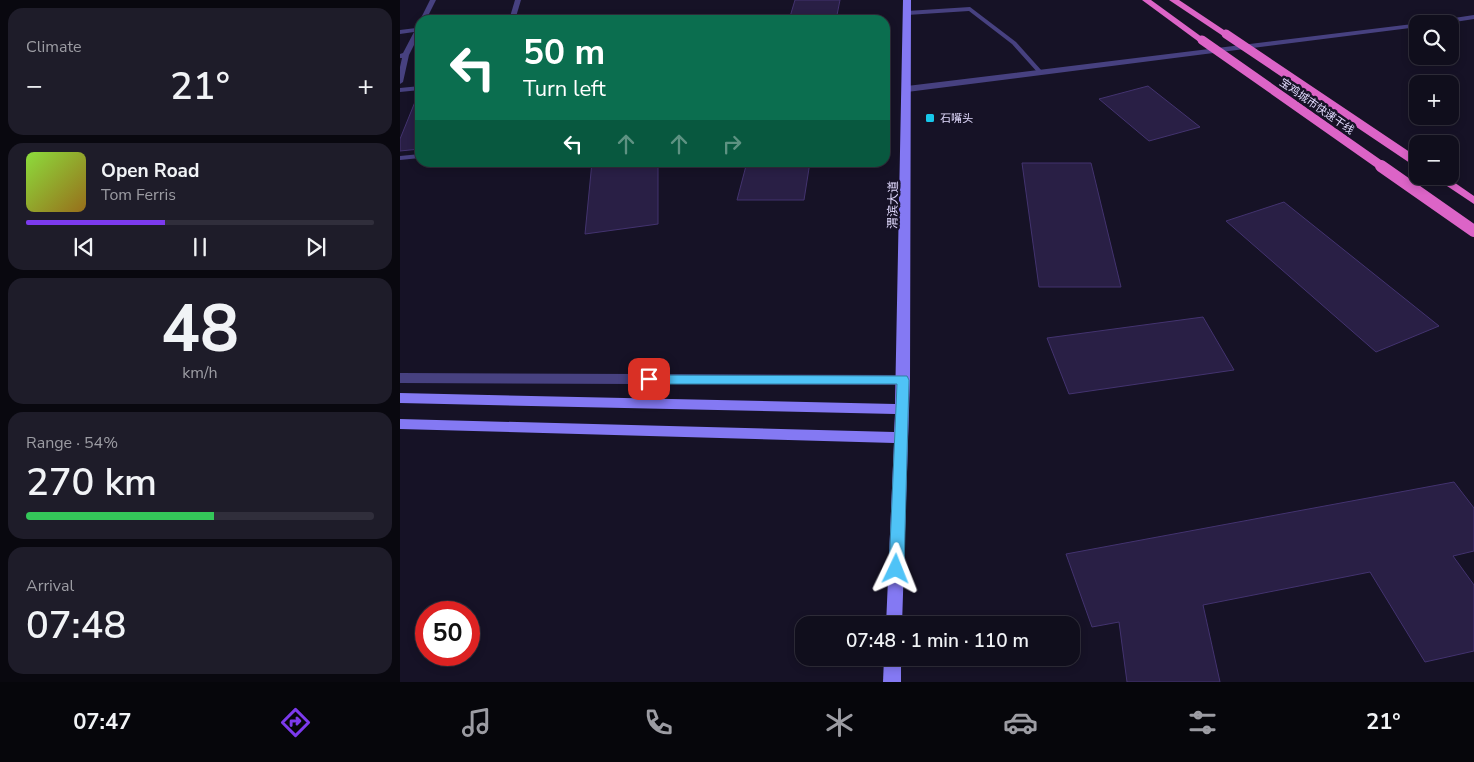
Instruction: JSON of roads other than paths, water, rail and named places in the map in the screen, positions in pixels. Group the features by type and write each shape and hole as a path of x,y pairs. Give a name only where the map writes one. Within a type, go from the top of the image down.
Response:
{"highway":[{"name":"宝鸡城市快速干线","path":"1146,0 1474,232"},
{"name":"宝鸡城市快速干线","path":"1173,0 1409,157"},
{"path":"1450,185 1474,201"}],"main road":[{"name":"渭滨大道","path":"894,616 902,438 907,0"},
{"path":"400,398 902,409"},
{"path":"400,424 902,438"},
{"path":"892,682 893,666"}],"street":[{"path":"1459,19 1474,17"},
{"path":"907,89 1409,25"},
{"path":"400,378 903,380"}],"lane":[{"path":"426,15 433,0"},
{"path":"514,15 518,0"},
{"path":"907,13 970,9 1014,43 1040,72"},
{"path":"400,32 415,30"},
{"path":"400,82 403,56 415,36"},
{"path":"400,90 415,88"},
{"path":"400,158 415,156"}],"place":[{"name":"石嘴头","path":"930,118"}]}
